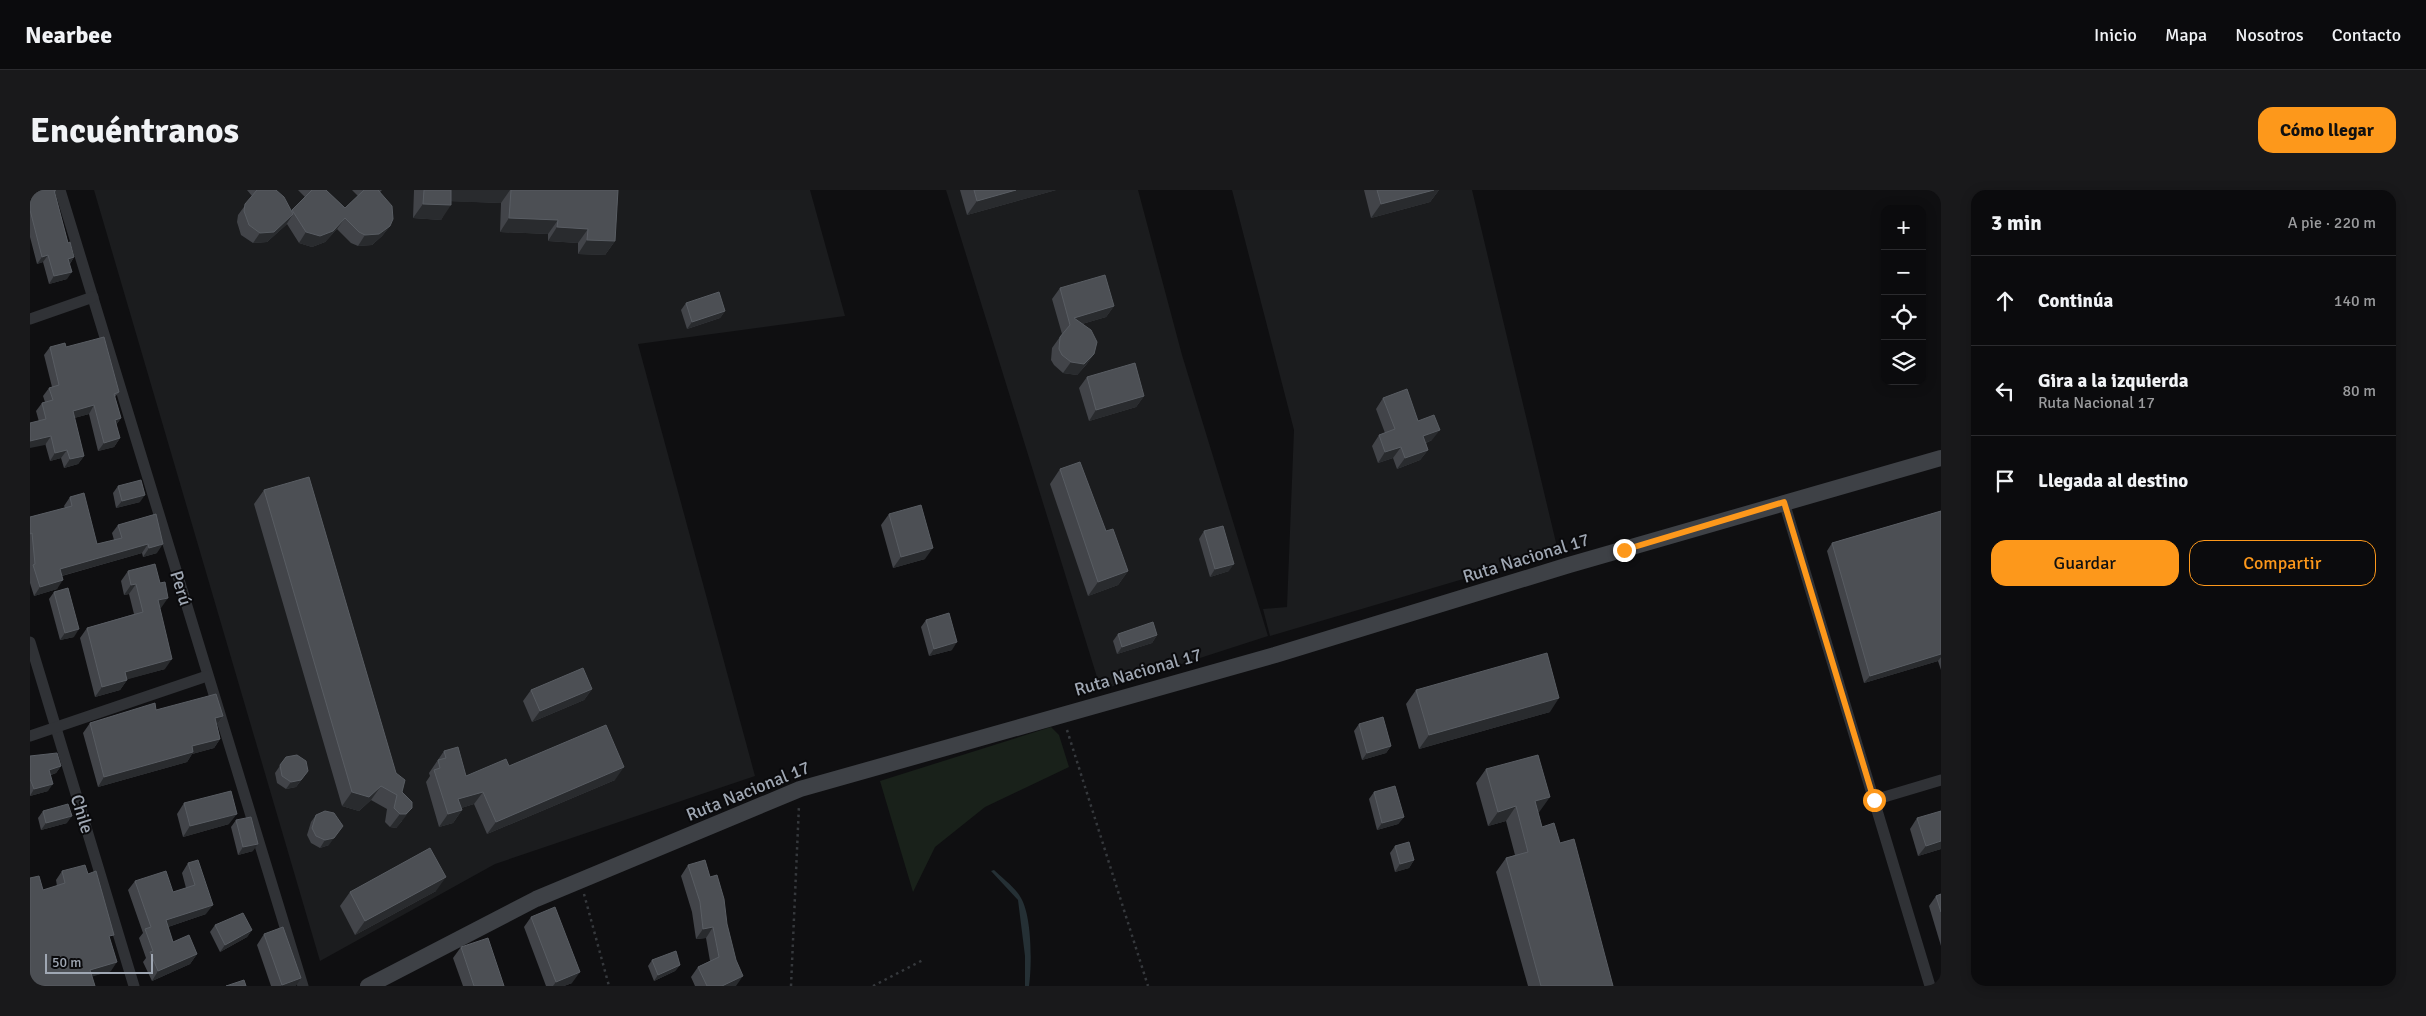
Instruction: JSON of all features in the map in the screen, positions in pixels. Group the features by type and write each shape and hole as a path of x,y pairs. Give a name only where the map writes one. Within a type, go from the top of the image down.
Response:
{"street":[{"name":"Perú","path":"60,190 303,986"},
{"path":"30,319 93,296"},
{"name":"Ruta Nacional 17","path":"368,986 536,899 800,789 1275,654 1784,502 1941,458"},
{"path":"1784,502 1930,986"},
{"name":"Chile","path":"30,642 134,986"},
{"path":"30,736 207,676"},
{"path":"1874,800 1941,780"}],"path":[{"path":"1062,714 1148,986"},
{"path":"791,986 800,789"},
{"path":"580,881 609,986"},
{"path":"873,986 923,960"}],"shaded area":[{"path":"94,190 810,190 845,316 638,344 755,776 495,864 320,961"},
{"path":"946,190 1138,190 1182,355 1268,636 1101,690"},
{"path":"1232,190 1472,190 1558,551 1270,636 1263,609 1287,607 1294,430"},
{"path":"1051,727 1059,735 1069,767 985,807 935,847 913,892 880,781"},
{"path":"994,870 1015,890 1025,906 1030,941 1031,966 1029,986 1025,986 1025,956 1018,900 991,871"}],"building":[{"path":"30,190 54,190 68,243 70,242 74,257 68,259 72,272 54,276 48,255 42,257 30,210"},
{"path":"257,190 276,190 284,197 293,214 274,232 260,233 249,225 244,211 245,204"},
{"path":"312,190 326,190 345,208 364,190 378,190 392,206 393,219 390,226 379,234 365,235 359,232 345,218 333,231 320,236 306,232 292,210"},
{"path":"424,190 451,190 451,205 423,204"},
{"path":"511,190 618,190 615,241 587,240 588,229 557,227 558,220 509,218"},
{"path":"974,190 1016,190 977,201"},
{"path":"1377,190 1434,190 1381,204"},
{"path":"1105,275 1114,306 1074,318 1091,330 1097,342 1094,354 1084,364 1071,362 1062,355 1059,349 1060,337 1070,325 1060,288"},
{"path":"719,292 725,311 692,322 686,303"},
{"path":"104,337 119,392 114,394 121,418 115,420 120,438 104,443 94,405 73,411 84,456 70,459 67,450 55,453 51,436 30,441 30,423 46,419 42,403 53,400 49,388 59,385 50,347 65,343 66,347"},
{"path":"1135,363 1144,396 1096,410 1087,377"},
{"path":"1407,389 1418,421 1434,415 1440,430 1423,436 1428,450 1405,458 1401,447 1385,452 1379,435 1395,429 1383,398"},
{"path":"1080,462 1106,531 1113,529 1128,571 1098,582 1060,469"},
{"path":"309,477 396,773 405,780 402,792 412,802 412,808 406,814 400,814 394,808 397,795 381,786 369,797 352,792 264,490"},
{"path":"141,480 145,495 122,501 118,486"},
{"path":"84,493 97,544 122,538 118,525 156,514 163,544 149,548 148,544 60,569 63,580 40,587 33,565 35,564 32,533 30,534 30,517 72,506 70,497"},
{"path":"921,505 933,548 901,557 889,514"},
{"path":"1941,511 1941,654 1870,676 1832,543"},
{"path":"1223,526 1234,564 1215,569 1204,531"},
{"path":"155,564 160,583 165,582 168,598 158,600 172,659 125,672 127,680 102,687 87,628 143,612 136,584 131,585 128,571"},
{"path":"68,588 79,629 65,633 54,592"},
{"path":"949,613 957,642 934,649 926,620"},
{"path":"1153,622 1157,635 1122,647 1118,634"},
{"path":"1547,653 1559,698 1429,735 1416,690"},
{"path":"583,668 592,689 540,711 531,690"},
{"path":"216,694 223,716 215,718 220,739 192,746 193,752 104,777 90,723 155,703 156,710"},
{"path":"1383,717 1391,746 1367,753 1359,724"},
{"path":"606,725 624,767 496,822 483,792 458,799 462,810 448,814 434,770 440,768 438,760 446,758 444,751 458,747 466,776 506,759 509,766"},
{"path":"57,753 61,766 49,770 53,784 34,789 30,779 30,756"},
{"path":"297,755 306,761 308,771 301,780 291,782 282,776 280,765 286,757"},
{"path":"1538,755 1550,797 1535,801 1542,827 1554,823 1560,843 1574,839 1613,986 1541,986 1506,858 1528,852 1516,806 1498,812 1486,769"},
{"path":"1395,786 1404,817 1382,823 1374,792"},
{"path":"231,791 237,814 190,826 184,803"},
{"path":"68,804 72,816 46,823 43,811"},
{"path":"325,811 334,813 343,826 334,838 325,840 316,836 312,828 316,815"},
{"path":"1941,811 1941,841 1926,846 1917,818"},
{"path":"251,817 258,844 243,847 236,820"},
{"path":"1409,842 1414,860 1400,864 1395,846"},
{"path":"430,848 446,877 365,921 350,892"},
{"path":"198,860 213,905 166,920 173,942 189,935 197,954 158,971 150,952 153,951 145,929 151,927 135,881 166,871 173,892 195,885 188,863"},
{"path":"705,860 710,877 717,875 724,899 727,924 736,960 743,976 722,986 707,986 698,967 719,957 713,927 703,929 700,902 688,865"},
{"path":"85,865 88,874 96,871 114,935 109,936 117,962 90,970 95,986 30,986 30,878 39,876 43,890 65,883 62,871"},
{"path":"1941,894 1941,912 1936,896"},
{"path":"555,907 580,972 556,982 531,917"},
{"path":"243,913 252,930 225,945 215,925"},
{"path":"283,927 301,978 282,985 264,934"},
{"path":"488,938 504,986 474,986 461,947"},
{"path":"676,951 680,965 658,975 652,960"},
{"path":"244,980 246,986 226,986"}],"route":[{"path":"1624,550 1784,502 1874,800"}]}
